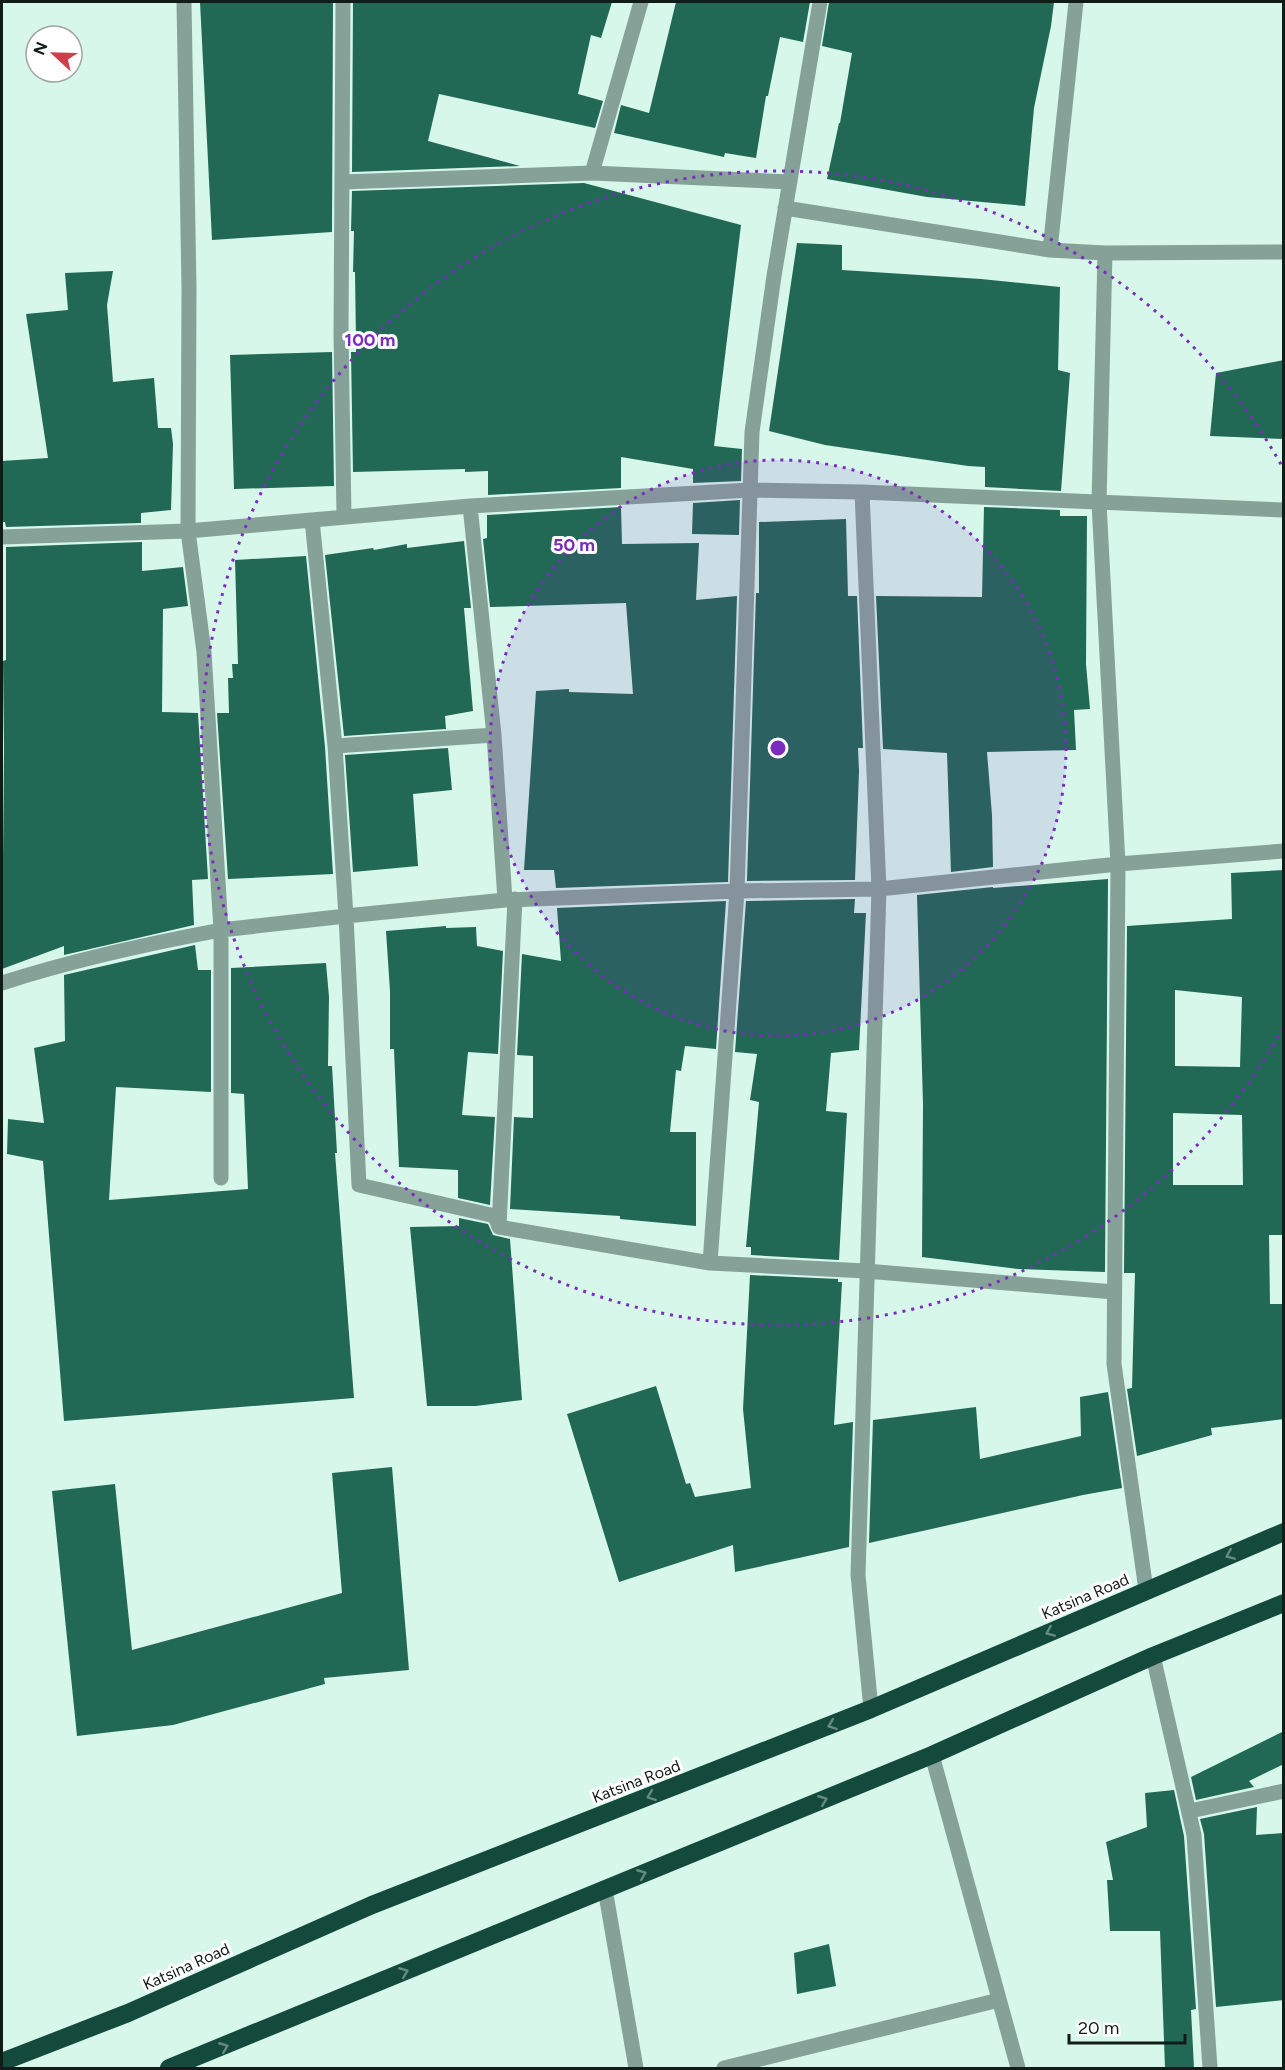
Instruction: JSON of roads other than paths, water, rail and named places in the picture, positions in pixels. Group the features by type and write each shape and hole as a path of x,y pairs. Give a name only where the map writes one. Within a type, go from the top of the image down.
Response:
{"highway":[{"name":"Katsina Road","path":"2,2062 128,2013 372,1905 872,1709 1284,1532"},
{"path":"169,2068 932,1755 1153,1656 1284,1603"}],"street":[{"path":"184,2 189,288 188,531 204,652 220,930 221,1178"},
{"path":"343,2 341,334 344,516"},
{"path":"592,173 641,2"},
{"path":"710,1263 737,891 752,432 785,208 820,2"},
{"path":"1050,250 1076,2"},
{"path":"342,182 592,173 790,182"},
{"path":"785,208 1050,250 1105,253 1284,252"},
{"path":"1105,253 1100,502 1118,864 1114,1364 1146,1590"},
{"path":"2,537 188,531 470,506 750,489 1284,510"},
{"path":"861,492 879,889 858,1575 872,1709"},
{"path":"470,506 510,900 499,1227"},
{"path":"312,520 335,746 359,1185 495,1216 499,1227"},
{"path":"335,746 494,735"},
{"path":"2,982 43,969 147,944 220,930 346,916 510,900 737,891 879,889 1118,864 1284,851"},
{"path":"499,1227 710,1263 866,1271 1114,1292"},
{"path":"1153,1656 1194,1835 1210,2068"},
{"path":"932,1755 1018,2068"},
{"path":"1190,1811 1284,1791"},
{"path":"604,1889 636,2068"},
{"path":"724,2068 999,2000"}]}
